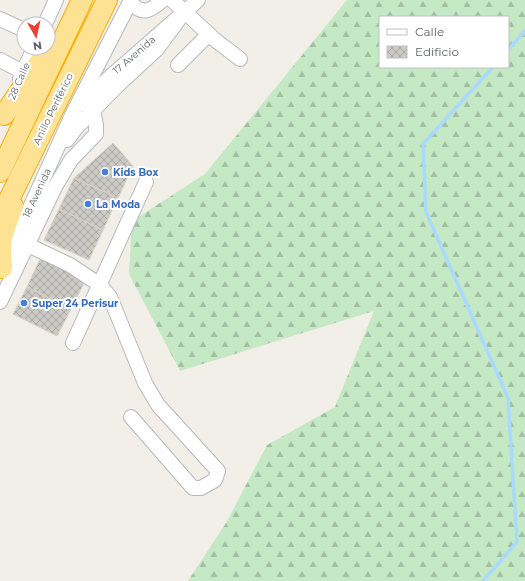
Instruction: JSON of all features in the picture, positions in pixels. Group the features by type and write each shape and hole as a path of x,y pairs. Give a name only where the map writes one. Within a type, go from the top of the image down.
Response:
{"highway":[{"path":"2,119 82,0"},
{"name":"Anillo Periférico","path":"0,172 82,0"},
{"name":"Anillo Periférico","path":"0,218 107,0"},
{"path":"1,270 2,237 14,205 17,183"}],"street":[{"path":"49,16 56,0"},
{"path":"130,1 138,9 144,11 150,9 163,0"},
{"path":"172,0 209,34 240,59"},
{"name":"17 Avenida","path":"73,113 111,76 198,0"},
{"name":"Anillo Periférico","path":"73,113 130,1"},
{"path":"50,163 76,128 119,84 157,49 185,11"},
{"path":"0,19 16,26"},
{"path":"178,65 209,34"},
{"name":"28 Calle","path":"2,119 30,56"},
{"path":"0,60 23,72"},
{"path":"0,302 55,187 71,160 96,134 93,110"},
{"name":"18 Avenida","path":"1,270 73,113"},
{"path":"73,343 146,182"},
{"path":"16,237 28,245 70,265 100,285 110,298 145,383 158,405 180,431 218,471 215,480 201,488 193,488 131,417"}],"green space":[{"path":"347,0 525,0 525,581 188,581 226,523 267,445 335,407 374,311 180,371 129,274 132,221 205,174"}],"building":[{"name":"Kids Box","path":"113,143 133,166 118,198 74,178"},
{"name":"La Moda","path":"74,178 118,198 103,230 59,209"},
{"path":"59,209 103,230 89,260 44,240"},
{"path":"41,257 86,279 71,309 27,287"},
{"path":"27,287 71,309 57,336 13,314"}],"waterway":[{"path":"509,49 525,31"},
{"path":"483,581 517,542 508,398 426,212 423,144 492,68"}],"place":[{"name":"Kids Box","path":"105,172"},
{"name":"La Moda","path":"88,204"},
{"name":"Super 24 Perisur","path":"24,303"}]}
